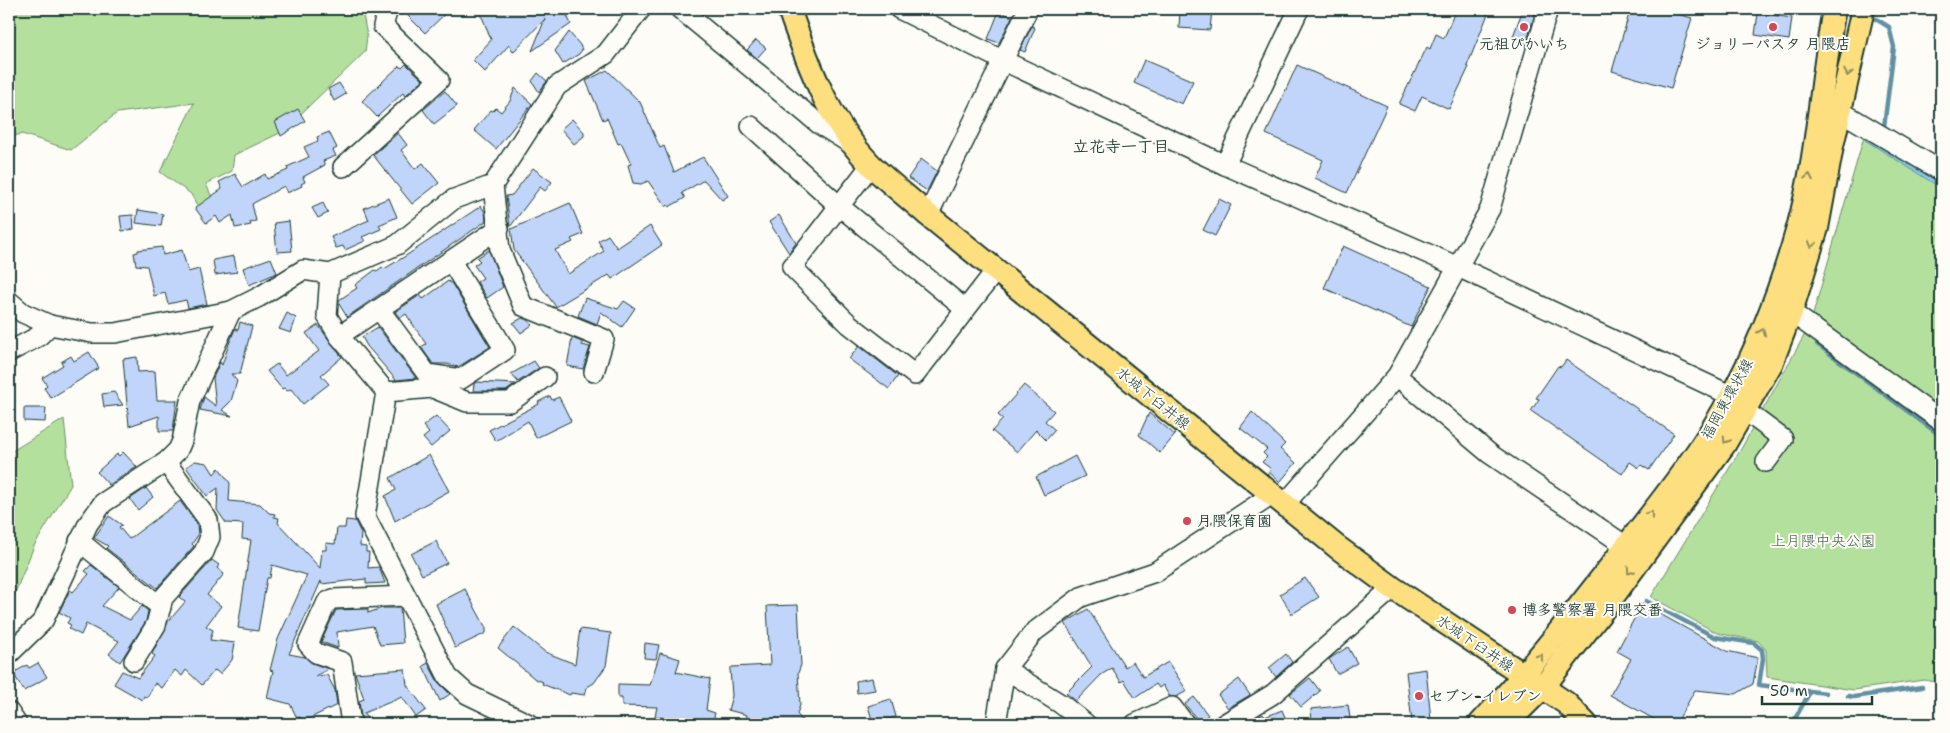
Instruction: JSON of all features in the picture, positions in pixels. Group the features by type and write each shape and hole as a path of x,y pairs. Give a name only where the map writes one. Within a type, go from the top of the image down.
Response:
{"main road":[{"name":"水城下臼井線","path":"789,9 818,86 842,128 871,164 928,215 1278,500 1392,588 1566,703 1586,724"},
{"name":"福岡東環状線","path":"1480,724 1534,681 1606,606 1724,444 1771,312 1799,225 1811,166 1834,9"},
{"name":"福岡東環状線","path":"1506,724 1626,546 1685,469 1770,364 1791,312 1817,228 1840,111 1863,9"}],"street":[{"path":"343,167 439,80 383,26 388,9"},
{"path":"9,301 23,313 50,325 92,333 115,333 231,311 259,297 303,270 330,274 397,245 454,199 493,185 557,86 606,54 640,9"},
{"path":"680,9 819,124 856,147"},
{"path":"899,9 1004,61 1226,165 1456,266 1738,403 1783,439 1766,462"},
{"path":"928,215 1028,9"},
{"path":"1226,165 1299,9"},
{"path":"992,724 996,724 1005,669 1034,632 1081,597 1156,572 1278,500 1397,376 1456,266 1490,209 1548,9"},
{"path":"1840,111 1941,171"},
{"path":"751,126 838,204 965,309"},
{"path":"871,164 838,204 792,267 849,324 915,375 996,270"},
{"path":"493,185 500,250 523,306 604,339 594,372"},
{"path":"339,336 499,228"},
{"path":"379,309 427,374 462,380 505,350 451,261"},
{"path":"330,274 327,316 339,336 386,392 365,516 448,677 467,694 529,724"},
{"path":"9,654 43,621 79,541 103,503 166,462 182,442 190,401 231,311"},
{"path":"1791,312 1941,421"},
{"path":"9,352 39,336 50,325"},
{"path":"1397,376 1490,454 1626,546"},
{"path":"386,392 433,388 467,402 510,402 545,377"},
{"path":"134,661 156,625 163,598 204,552 210,537 208,520 166,462"},
{"path":"79,541 161,607"},
{"path":"1224,724 1273,694 1392,588"},
{"path":"351,724 342,662 316,653 308,644 327,602 333,599 406,596"},
{"path":"1005,669 1061,704 1086,724"},
{"path":"1135,724 1172,707 1185,724"},
{"path":"9,712 17,724"}],"green space":[{"path":"9,9 362,9 367,36 365,52 282,132 234,155 232,171 206,184 219,213 200,211 191,194 160,172 194,103 117,113 71,150 22,134 9,137"},
{"name":"上月隈中央公園","path":"1865,133 1941,176 1941,683 1924,680 1854,690 1767,677 1766,650 1758,641 1717,633 1651,597 1741,449 1810,325"},
{"path":"64,419 71,485 34,546 13,598 9,598 9,453"}],"water":[{"path":"1869,137 1941,179 1941,188 1865,140"}],"building":[{"path":"415,9 450,9 425,33 408,16"},
{"path":"476,9 564,9 571,24 532,51 545,19 513,52 509,45 485,72 473,60 491,40 483,19"},
{"path":"1180,9 1212,9 1210,30 1179,28"},
{"path":"1456,9 1490,9 1467,66 1469,67 1449,109 1422,96 1415,111 1399,104 1427,47 1430,49 1436,34 1444,38"},
{"name":"元祖ぴかいち","path":"1523,9 1536,9 1526,45 1512,39"},
{"path":"1635,9 1660,9 1692,18 1671,88 1612,71 1629,14 1634,15"},
{"path":"999,11 1012,17 999,43 988,39"},
{"name":"ジョリーパスタ 月隈店","path":"1758,13 1792,18 1789,40 1755,35"},
{"path":"1032,26 1035,28 1025,52 1020,50"},
{"path":"569,32 582,50 563,64 555,51"},
{"path":"756,40 766,48 757,58 747,50"},
{"path":"1144,60 1193,81 1182,104 1134,83"},
{"path":"406,64 423,80 405,96 403,93 377,117 362,101 399,66 402,68"},
{"path":"1297,65 1387,106 1347,193 1315,178 1323,160 1266,134"},
{"path":"607,70 640,102 660,148 664,146 674,172 703,157 728,196 722,200 704,180 682,193 685,198 666,207 648,181 641,184 633,183 628,165 631,164 621,143 618,144 607,118 603,120 586,81"},
{"path":"538,73 547,81 539,92 532,81"},
{"path":"339,83 346,94 334,101 328,89"},
{"path":"515,88 532,104 496,149 474,130 491,110 493,111 496,108 501,112 510,101"},
{"path":"445,91 457,106 434,124 423,110"},
{"path":"298,109 305,121 281,136 275,122"},
{"path":"572,119 584,132 584,136 574,144 561,129"},
{"path":"329,132 337,148 333,150 336,156 323,161 325,165 303,177 305,182 301,184 302,186 287,193 284,186 252,204 256,221 250,222 251,225 235,228 232,215 220,223 216,216 206,223 195,208 222,189 219,182 235,174 243,187 265,174 267,179 288,170 287,167 309,157 304,147 318,141 317,137"},
{"path":"398,133 407,145 401,150 415,169 423,163 439,183 412,204 373,155"},
{"path":"921,159 937,171 927,191 908,178"},
{"path":"533,168 552,182 545,191 540,187 510,227 506,196 512,195"},
{"path":"389,198 397,217 379,225 381,229 362,237 365,241 345,250 343,246 336,248 331,237 369,220 364,208"},
{"path":"1219,199 1231,205 1215,236 1203,230"},
{"path":"323,203 328,213 318,218 312,208"},
{"path":"570,203 583,234 571,239 573,242 555,250 568,274 604,251 598,241 608,235 617,248 650,226 662,245 612,279 609,275 556,307 514,250 511,229"},
{"path":"481,206 485,212 486,221 347,317 339,304 339,300 357,288 355,285 375,270 377,271 382,267 384,269 404,257"},
{"path":"138,210 163,214 161,226 136,223"},
{"path":"133,215 134,229 122,231 120,216"},
{"path":"779,215 796,243 789,253 769,222"},
{"path":"289,221 292,251 277,252 274,223"},
{"path":"1343,246 1431,286 1411,327 1324,288"},
{"path":"162,247 163,255 182,250 188,272 199,269 207,304 188,308 186,300 168,304 165,293 154,296 147,266 136,265 134,253 138,252 138,250"},
{"path":"489,250 503,287 487,298 477,282 483,278 474,265 480,261 477,258"},
{"path":"234,256 237,272 215,275 213,260"},
{"path":"271,258 277,273 249,285 243,268"},
{"path":"448,281 452,284 490,347 458,367 447,364 433,364 421,347 426,344 406,314 400,318 395,312 420,295 423,299"},
{"path":"585,298 618,309 624,301 635,308 622,327 601,312 597,324 578,316"},
{"path":"287,313 296,318 291,333 279,329"},
{"path":"522,318 529,321 532,325 521,333 513,323"},
{"path":"240,322 252,326 240,374 231,374 237,381 231,401 222,410 232,416 200,410 204,397 216,406 213,378 220,362 222,365 235,329 238,330"},
{"path":"318,325 342,357 321,375 329,384 303,404 291,389 287,391 284,388 282,389 267,371 277,364 286,375 319,351 306,333"},
{"path":"378,327 416,378 396,380 367,346 362,337"},
{"path":"572,338 582,342 582,345 590,347 583,369 567,366"},
{"path":"859,346 898,376 889,389 849,359"},
{"path":"89,352 99,368 51,398 44,388 47,385 42,378 63,365 61,362 71,356 74,361"},
{"path":"137,357 138,372 155,371 157,400 177,400 173,431 159,431 159,416 129,426 123,359"},
{"path":"1566,360 1674,434 1649,470 1641,465 1639,468 1630,462 1622,474 1531,411 1539,399 1536,398 1558,366 1561,367"},
{"path":"534,361 539,368 518,382 511,374"},
{"path":"477,382 516,384 506,391 473,391 474,384"},
{"path":"1024,385 1054,411 1045,421 1055,430 1046,440 1036,430 1017,452 992,431 1003,419 998,415"},
{"path":"114,392 123,405 104,407 102,394"},
{"path":"550,396 552,400 559,397 571,421 536,438 528,421 496,441 489,430 539,404 538,402"},
{"path":"24,408 46,408 45,422 24,421"},
{"path":"1252,412 1285,444 1280,449 1296,463 1280,482 1269,472 1271,469 1262,462 1267,457 1263,453 1267,449 1240,428"},
{"path":"1149,413 1175,435 1160,453 1139,435"},
{"path":"436,416 450,431 431,447 423,438 429,433 423,426"},
{"path":"123,452 137,467 109,485 97,472 117,454 119,456"},
{"path":"429,455 449,491 395,521 385,496 396,490 390,478"},
{"path":"1075,456 1085,476 1044,495 1036,477"},
{"path":"195,461 207,463 214,474 219,468 230,483 229,501 260,504 269,513 275,514 274,517 279,518 278,523 320,568 322,550 326,550 326,543 335,544 337,528 345,528 346,520 355,521 361,533 360,546 366,547 366,552 369,552 368,568 379,567 385,583 366,584 366,579 321,584 321,581 289,654 305,657 312,663 326,668 327,670 315,676 327,675 335,690 337,705 302,722 300,717 297,718 290,704 267,698 273,671 270,670 278,639 307,575 272,565 270,578 267,578 258,631 238,628 251,540 242,539 243,524 226,523 217,510 218,488 207,496 186,467"},
{"path":"146,488 153,497 138,510 130,499"},
{"path":"180,501 197,524 198,535 192,544 194,546 157,588 106,548 108,546 94,538 109,516 122,525 119,527 129,539"},
{"path":"436,541 447,563 422,575 411,554"},
{"path":"212,560 219,565 217,568 224,574 207,595 221,606 206,626 213,630 210,640 235,643 232,660 220,674 215,670 202,685 186,670 182,676 175,670 162,688 155,683 147,698 144,696 142,700 114,684 122,671 138,678 155,656 152,654 168,622 185,602 179,597"},
{"path":"91,565 119,587 102,606 130,620 142,606 148,611 146,621 120,662 109,654 119,641 86,624 81,635 69,629 71,625 67,623 70,618 59,612 70,590 73,592 89,574 85,571"},
{"path":"1305,578 1319,597 1292,614 1280,594"},
{"path":"465,589 486,628 486,633 455,648 436,604"},
{"path":"1642,604 1727,651 1758,658 1753,684 1736,694 1695,690 1676,724 1663,724 1610,695 1631,659 1617,651"},
{"path":"798,605 801,665 798,673 800,705 797,714 805,724 745,724 747,715 728,710 732,696 730,669 732,667 770,665 767,606"},
{"path":"382,608 400,608 403,643 380,645 373,626 337,632 338,648 321,642 336,610 368,609 368,613"},
{"path":"1088,609 1125,667 1133,662 1143,677 1168,662 1187,691 1176,697 1169,696 1163,685 1159,688 1156,684 1135,698 1124,680 1121,682 1112,668 1101,675 1076,701 1066,693 1092,667 1065,623"},
{"path":"514,627 545,652 575,664 580,629 611,633 606,666 594,683 587,687 585,695 571,693 570,695 542,684 543,682 535,679 498,648"},
{"path":"645,643 659,645 656,659 644,658"},
{"path":"1348,647 1357,663 1337,674 1329,659"},
{"path":"660,653 680,659 676,672 710,679 706,710 715,713 712,724 687,724 655,716 657,707 622,706 622,698 618,698 618,684 650,685"},
{"path":"1286,654 1292,662 1276,677 1269,668"},
{"path":"38,663 47,677 24,691 13,673 27,665 29,668"},
{"path":"428,663 438,682 450,694 440,701 423,666"},
{"path":"405,669 407,685 426,710 416,717 402,697 364,713 370,724 362,724 359,701 364,699 355,673"},
{"name":"セブン-イレブン","path":"1426,669 1431,720 1412,722 1406,672"},
{"path":"872,678 875,690 857,693 856,681"},
{"path":"1310,678 1320,691 1301,707 1290,694"},
{"path":"1239,679 1250,695 1228,708 1218,695"},
{"path":"1194,697 1208,715 1199,722 1185,704"},
{"path":"891,699 896,717 873,723 868,706"},
{"path":"1348,705 1351,724 1312,724 1311,709"},
{"path":"1282,710 1288,724 1249,724 1249,722 1263,714 1265,717"}],"waterway":[{"path":"1766,9 1827,11"},
{"path":"1871,16 1889,27 1894,47 1884,127"},
{"path":"1817,344 1941,436"},
{"path":"1937,640 1941,579"},
{"path":"1646,601 1715,637 1754,643 1762,650 1763,659 1759,685 1826,693"},
{"path":"1936,678 1941,692"},
{"path":"1848,696 1854,697 1922,687"},
{"path":"1792,724 1810,692"}],"place":[{"name":"元祖ぴかいち","path":"1524,27"},
{"name":"ジョリーパスタ 月隈店","path":"1773,27"},
{"name":"月隈保育園","path":"1187,521"},
{"name":"博多警察署 月隈交番","path":"1512,610"},
{"name":"セブン-イレブン","path":"1419,696"}],"district":[{"name":"立花寺一丁目","path":"1121,146"}]}
